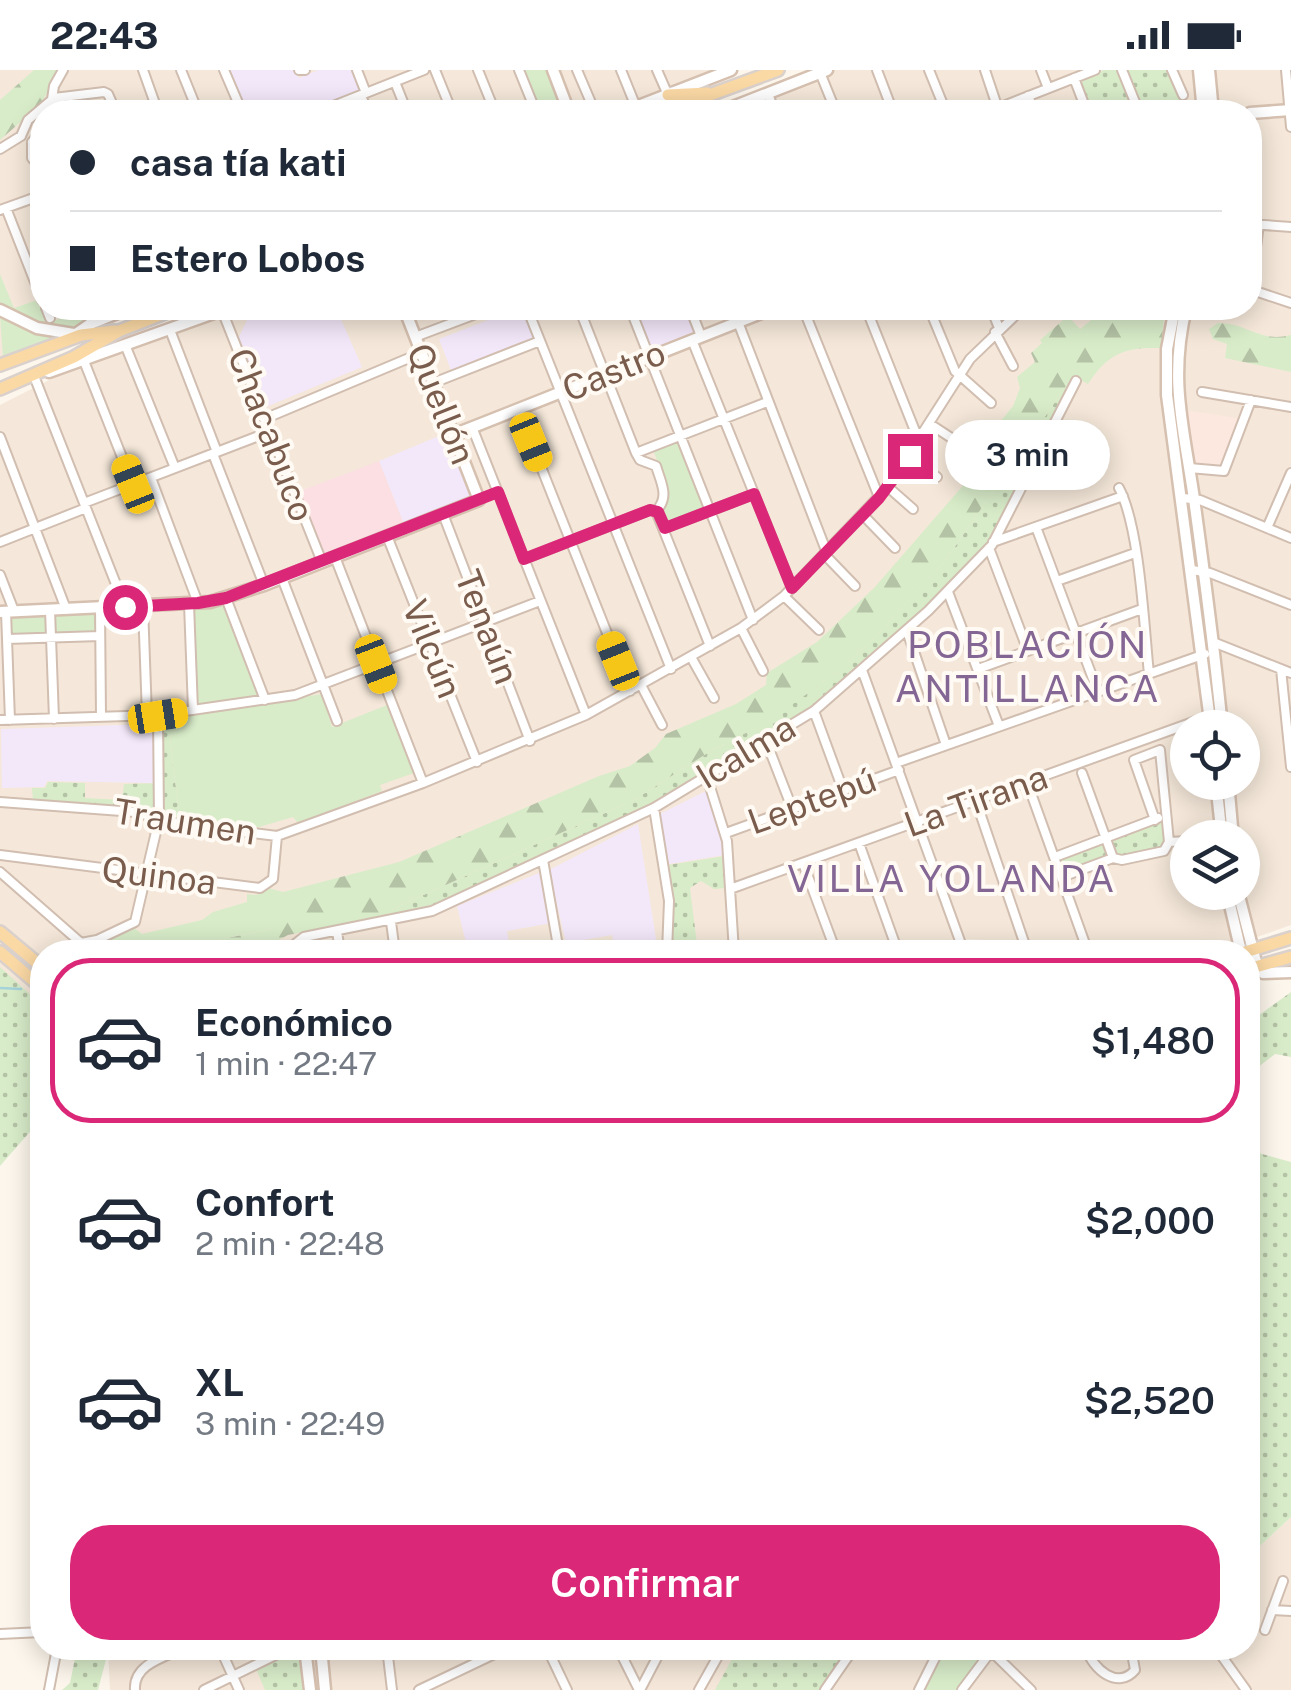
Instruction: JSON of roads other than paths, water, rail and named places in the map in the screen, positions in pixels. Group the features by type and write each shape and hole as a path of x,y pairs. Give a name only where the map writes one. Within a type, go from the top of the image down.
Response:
{"main road":[{"path":"701,100 778,70"},
{"path":"668,95 722,92"},
{"path":"119,331 75,336 1,363 5,387 147,320"},
{"path":"0,932 30,957"},
{"path":"1260,948 1291,938"},
{"path":"0,952 30,978"},
{"path":"1260,967 1291,958"}],"street":[{"path":"54,98 54,86 63,70"},
{"path":"143,70 154,100"},
{"path":"181,70 193,100"},
{"path":"224,70 237,100"},
{"path":"357,70 365,100"},
{"path":"350,100 423,70"},
{"path":"435,70 447,100"},
{"path":"478,70 490,100"},
{"path":"519,70 531,100"},
{"path":"554,70 565,100"},
{"path":"578,70 590,100"},
{"path":"621,70 633,100"},
{"path":"658,70 668,95"},
{"path":"656,100 706,75 731,70"},
{"path":"878,70 889,100"},
{"path":"929,70 941,100"},
{"path":"985,70 996,100"},
{"path":"1041,70 1048,88"},
{"path":"1020,100 1094,70"},
{"path":"1122,70 1133,100"},
{"path":"1172,70 1183,95"},
{"path":"1199,70 1202,100"},
{"path":"1209,70 1212,100"},
{"path":"1286,70 1291,127"},
{"path":"753,100 822,71 832,100"},
{"path":"1074,78 1082,100"},
{"path":"395,82 402,100"},
{"path":"52,100 108,94 111,100"},
{"path":"768,94 770,100"},
{"path":"1028,96 1030,100"},
{"path":"1262,111 1290,110"},
{"path":"0,149 21,136 30,118"},
{"path":"21,136 30,141"},
{"path":"30,199 3,208 30,272"},
{"path":"1262,225 1291,227"},
{"path":"1262,293 1291,304"},
{"path":"0,310 37,328 75,336 99,320"},
{"path":"125,607 34,376 195,320"},
{"name":"Chacabuco","path":"228,320 322,562"},
{"name":"Quellón","path":"409,320 479,500"},
{"path":"415,337 460,320"},
{"path":"532,320 670,668"},
{"path":"524,559 656,510 663,502 656,466 640,460 636,453 585,320"},
{"path":"635,320 753,620"},
{"path":"692,320 724,419 792,588"},
{"name":"Castro","path":"453,434 743,320"},
{"path":"808,320 879,498"},
{"path":"871,320 919,441"},
{"path":"934,320 958,376 990,402"},
{"path":"995,320 1013,366"},
{"name":"Traumen","path":"0,802 136,812 277,836 478,762 586,715 741,628 784,596 888,488 958,376 1009,320"},
{"path":"1173,320 1166,386 1188,498 1210,649 1214,710"},
{"path":"1184,320 1176,378 1189,468 1188,498"},
{"path":"738,322 826,554 855,586"},
{"path":"170,330 264,585"},
{"path":"433,383 540,341"},
{"path":"126,347 175,468"},
{"path":"264,420 422,353"},
{"path":"84,361 133,484"},
{"name":"Icalma","path":"300,940 432,911 654,808 814,710 948,592 991,545 1076,381"},
{"path":"1202,392 1291,407"},
{"path":"1189,468 1224,471 1251,400"},
{"path":"636,453 768,402"},
{"path":"518,409 630,691"},
{"path":"930,424 962,445"},
{"path":"472,427 586,715"},
{"path":"0,542 133,484 269,432"},
{"path":"0,437 66,609"},
{"path":"1029,471 1085,448"},
{"path":"910,456 938,477"},
{"path":"1267,528 1291,473"},
{"path":"151,478 193,604 193,710"},
{"path":"888,488 913,509"},
{"path":"7,612 193,604 226,598 498,492"},
{"path":"1028,651 991,545 1121,492 1135,553 1148,674"},
{"path":"665,528 754,494"},
{"path":"1188,498 1291,538"},
{"path":"656,510 710,646"},
{"name":"Tenaún","path":"443,514 530,741"},
{"path":"863,516 895,548"},
{"path":"1036,526 1098,692"},
{"name":"Vilcún","path":"387,536 478,762"},
{"path":"1057,582 1135,553"},
{"path":"335,557 423,783"},
{"path":"1198,571 1291,605"},
{"path":"0,575 7,612 5,720 158,716 295,696 540,601"},
{"path":"282,578 337,722"},
{"path":"948,592 999,726"},
{"path":"784,596 819,630"},
{"path":"226,598 265,700"},
{"path":"142,606 147,716"},
{"path":"100,608 101,717"},
{"path":"978,669 1142,609"},
{"path":"50,610 54,719"},
{"path":"741,628 763,670"},
{"path":"906,631 946,745"},
{"path":"7,639 100,636"},
{"path":"1210,649 1291,673"},
{"name":"Leptepú","path":"726,833 842,790 946,745 1210,649"},
{"path":"692,657 714,698"},
{"path":"1281,669 1291,767"},
{"path":"862,670 959,940"},
{"path":"641,685 662,725"},
{"path":"814,710 842,790"},
{"path":"96,940 138,918 160,819 158,716"},
{"name":"La Tirana","path":"730,889 1170,733"},
{"path":"766,741 792,808"},
{"path":"1062,877 1114,858 1122,860 1164,851 1168,815 1162,752 1158,749 1135,758 1134,763 1154,820"},
{"path":"1082,773 1114,858"},
{"path":"706,774 726,833 733,940"},
{"path":"1027,782 1084,940"},
{"path":"976,801 1024,940"},
{"path":"654,808 669,901 667,940"},
{"path":"1055,857 1168,815"},
{"name":"Quinoa","path":"0,856 264,887 273,878 277,836"},
{"path":"859,843 894,940"},
{"path":"543,860 557,940"},
{"path":"803,863 832,940"},
{"path":"0,872 77,940"},
{"path":"1233,910 1242,940"},
{"path":"1240,910 1244,940"},
{"path":"390,922 393,940"},
{"path":"337,931 338,940"},
{"path":"1260,969 1291,972"},
{"path":"1265,1630 1283,1581"},
{"path":"1272,1610 1291,1611"},
{"path":"0,1634 30,1633"},
{"path":"49,1690 55,1660"},
{"path":"135,1690 134,1678 140,1670 160,1660"},
{"path":"225,1660 239,1690"},
{"path":"204,1690 265,1660"},
{"path":"307,1660 310,1690"},
{"path":"321,1660 325,1690"},
{"path":"388,1660 392,1690"},
{"path":"419,1690 482,1660"},
{"path":"553,1660 567,1690"},
{"path":"624,1660 640,1690"},
{"path":"640,1690 656,1660"},
{"path":"699,1690 716,1660"},
{"path":"825,1690 846,1660"},
{"path":"919,1690 934,1660"},
{"path":"962,1690 982,1660"},
{"path":"1001,1660 1031,1690"},
{"path":"1093,1660 1110,1683 1118,1684 1130,1679 1135,1670 1133,1660"},
{"path":"1225,1660 1246,1690"}],"waterway":[{"path":"0,988 21,989"}],"district":[{"name":"POBLACIÓN ANTILLANCA","path":"1028,667"},
{"name":"VILLA YOLANDA","path":"952,879"}]}
